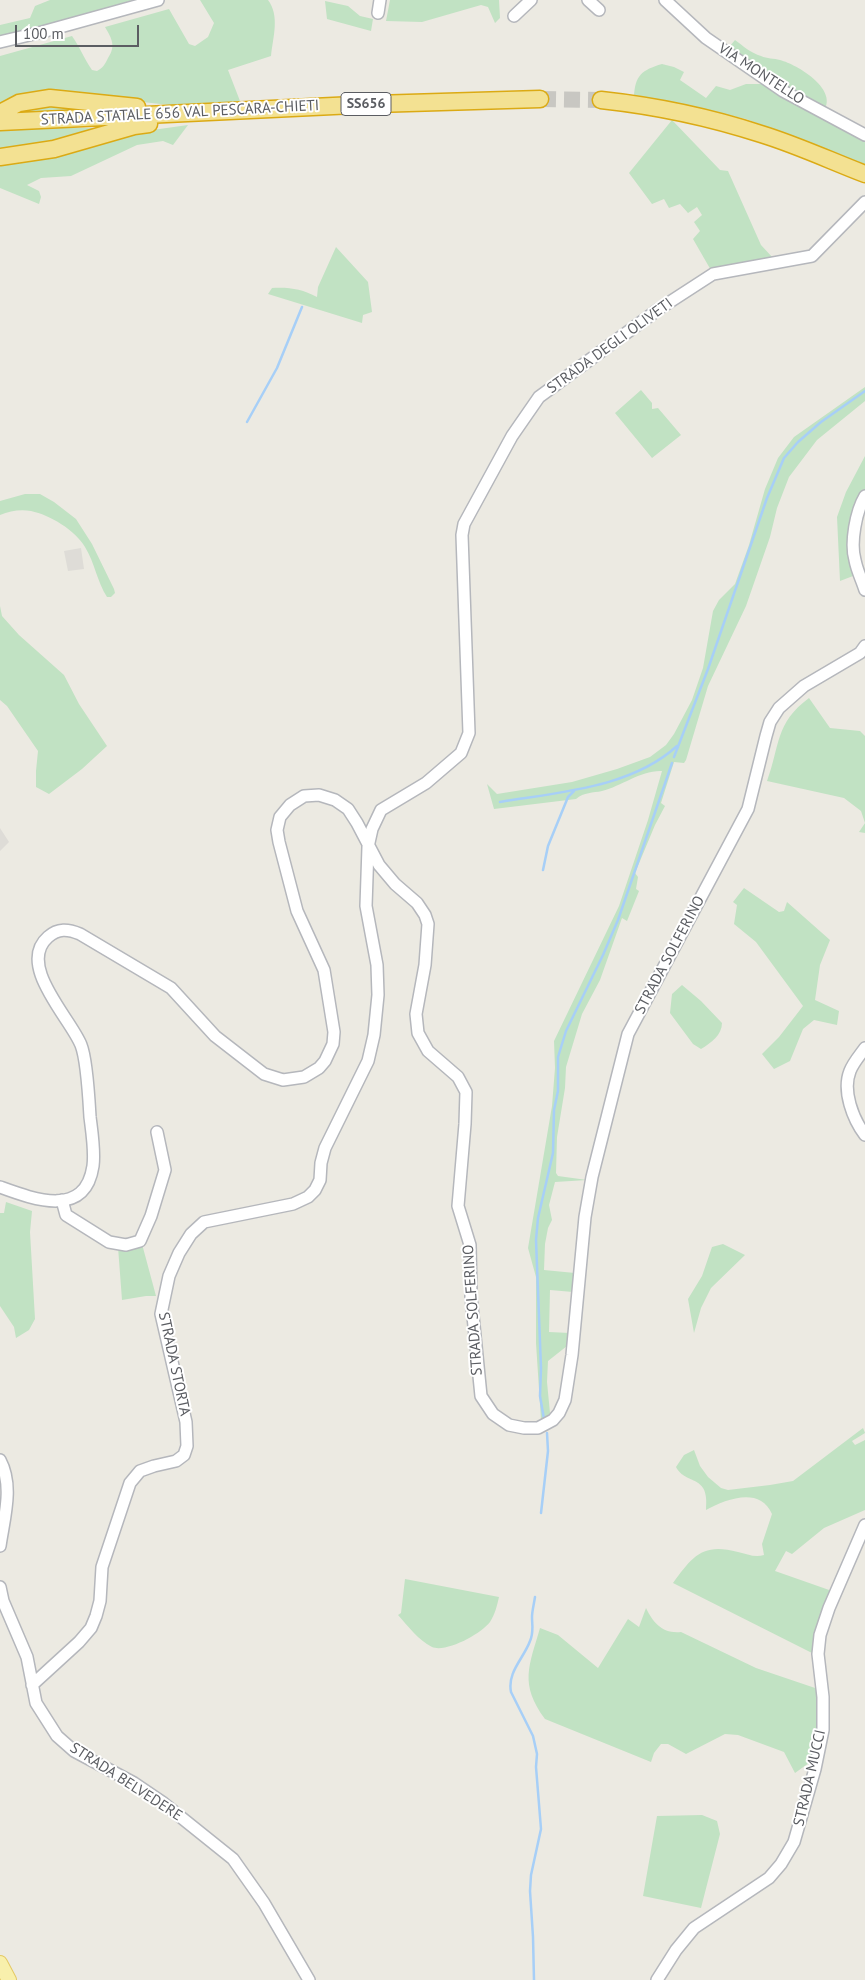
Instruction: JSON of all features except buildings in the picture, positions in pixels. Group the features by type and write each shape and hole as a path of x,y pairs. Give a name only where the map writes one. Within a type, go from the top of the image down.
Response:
{"highway":[{"path":"0,113 19,103 50,98 124,106 162,107 194,113"},
{"name":"STRADA STATALE 656 VAL PESCARA-CHIETI","path":"0,122 503,99 540,99"},
{"path":"600,100 666,109 724,123 763,134 865,174"},
{"path":"0,157 54,149 134,126 179,121 194,113"}],"main road":[{"path":"0,1963 9,1980"}],"street":[{"path":"0,42 158,0"},
{"path":"378,13 380,0"},
{"path":"514,16 531,0"},
{"path":"588,0 599,10"},
{"name":"VIA MONTELLO","path":"665,0 706,38 783,91 865,135"},
{"name":"STRADA DEGLI OLIVETI","path":"368,847 372,829 381,810 426,783 461,753 469,733 462,536 464,524 512,436 539,397 659,310 713,274 812,256 865,202"},
{"path":"865,496 854,530 854,558 865,590"},
{"name":"STRADA SOLFERINO","path":"0,1187 36,1200 62,1200 74,1197 87,1185 93,1165 82,1047 47,990 39,967 40,949 46,939 60,930 70,930 84,936 171,988 215,1036 264,1074 283,1080 304,1077 319,1068 330,1051 334,1032 324,970 298,911 277,830 280,817 290,804 304,796 319,795 335,800 348,809 379,865 395,884 417,903 425,915 428,924 425,965 416,1014 418,1033 428,1051 458,1078 466,1092 467,1100 458,1206 470,1245 471,1296 481,1396 493,1414 509,1425 538,1428 553,1420 560,1413 565,1400 572,1355 584,1226 589,1193 628,1034 748,809 768,729 779,708 804,686 860,652 865,646"},
{"name":"STRADA STORTA","path":"32,1685 79,1642 91,1628 100,1600 102,1567 130,1483 140,1471 176,1462 184,1454 187,1446 186,1422 161,1314 169,1276 179,1253 191,1234 204,1222 294,1204 308,1197 315,1190 320,1180 321,1163 325,1148 368,1061 374,1035 378,995 378,965 366,906 368,847"},
{"path":"865,1048 850,1069 848,1082 852,1112 865,1135"},
{"path":"62,1200 66,1215 109,1242 126,1245 140,1240 151,1216 165,1170 157,1132"},
{"path":"0,1460 5,1469 8,1488 0,1546"},
{"name":"STRADA MUCCI","path":"657,1980 676,1950 694,1928 769,1878 781,1864 794,1842 813,1778 822,1730 823,1703 818,1654 822,1626 865,1525"},
{"name":"STRADA BELVEDERE","path":"0,1588 3,1601 26,1657 40,1711 57,1736 74,1751 134,1783 162,1802 233,1859 264,1903 309,1980"}],"shaded area":[{"path":"81,548 84,569 68,571 64,551"},
{"path":"0,828 9,842 0,851"}],"green space":[{"path":"50,0 133,0 80,17 0,38 0,25 30,18 35,6"},
{"path":"200,0 268,0 272,6 275,27 271,56 228,70 240,101 214,106 187,107 54,92 0,110 0,56 72,36 92,70 97,71 104,66 112,50 111,39 105,27 169,9 189,44 195,46 208,37 214,23"},
{"path":"390,0 499,0 500,18 495,23 488,7 481,5 422,22 386,21"},
{"path":"325,1 348,6 360,16 373,19 371,31 327,19"},
{"path":"735,40 754,53 788,63 813,78 825,93 827,101 825,109 765,74 730,46"},
{"path":"662,64 684,72 680,80 706,98 716,86 730,90 746,84 765,84 865,137 865,165 746,119 666,101 634,97 636,83 641,74"},
{"path":"30,104 112,108 11,117"},
{"path":"672,120 720,170 728,171 761,245 773,258 712,272 693,239 700,231 694,222 702,215 697,207 688,213 680,204 669,208 664,199 652,204 629,173"},
{"path":"188,125 173,145 163,141 137,145 71,176 41,178 27,185 39,191 41,197 39,204 0,188 0,160 131,133"},
{"path":"0,128 105,128 86,137 0,153"},
{"path":"336,247 368,282 372,312 363,315 362,323 268,294 272,288 284,288 301,290 317,297 318,287"},
{"path":"865,387 865,401 817,440 789,477 777,508 770,537 746,606 708,686 686,760 684,763 674,762 661,803 665,806 635,873 638,877 636,889 639,891 627,921 622,918 600,980 582,1014 566,1067 565,1088 557,1137 556,1173 558,1176 587,1180 555,1182 549,1205 552,1220 548,1228 545,1244 544,1270 575,1273 573,1292 550,1290 549,1332 570,1333 567,1346 548,1361 547,1382 550,1413 541,1420 536,1343 536,1277 528,1248 552,1106 555,1068 554,1041 619,906 648,820 662,771 647,773 609,789 585,794 576,799 494,809 487,784 497,794 572,782 650,757 666,745 692,700 703,668 713,611 719,600 735,584 749,545 765,489 778,458 794,437"},
{"path":"641,390 652,403 652,409 658,408 681,435 652,458 615,413"},
{"path":"865,456 865,490 848,542 853,576 840,581 837,517 846,492"},
{"path":"25,494 40,494 76,519 92,544 114,589 115,593 111,597 107,597 85,547 69,529 54,520 31,511 15,511 0,515 0,501"},
{"path":"0,606 2,616 19,635 64,675 79,704 107,746 82,769 49,794 36,787 38,751 7,706 0,700"},
{"path":"809,698 830,728 860,731 865,736 865,823 861,811 844,798 767,781 784,726 798,707"},
{"path":"865,823 865,833 859,832"},
{"path":"744,888 779,912 784,911 787,902 830,940 820,965 815,1000 839,1011 837,1025 814,1020 803,1029 790,1061 774,1069 762,1054 779,1037 803,1006 756,942 734,924 737,905 733,902"},
{"path":"682,985 722,1023 718,1035 701,1049 693,1044 670,1013 672,994"},
{"path":"6,1202 32,1211 30,1232 35,1319 29,1330 16,1338 14,1327 0,1306 0,1213 4,1213"},
{"path":"142,1244 156,1296 122,1300 118,1247"},
{"path":"723,1244 745,1255 711,1288 701,1308 694,1333 688,1299 702,1276 712,1247"},
{"path":"863,1428 865,1433 852,1441 855,1445 865,1440 865,1510 824,1528 792,1554 786,1551 775,1571 832,1591 816,1632 812,1653 673,1583 692,1559 707,1551 726,1549 754,1556 764,1555 762,1544 772,1514 767,1505 759,1500 742,1497 723,1502 706,1510 706,1498 701,1485 685,1477 676,1467 684,1455 694,1450 700,1466 708,1477 721,1488 728,1490 770,1485 793,1481"},
{"path":"405,1579 499,1597 496,1610 490,1622 471,1637 454,1645 438,1648 432,1647 418,1637 398,1615 401,1613"},
{"path":"646,1608 655,1623 664,1629 681,1632 756,1668 818,1689 820,1723 813,1760 795,1773 784,1752 738,1735 725,1734 686,1754 668,1744 661,1744 654,1753 651,1762 545,1719 537,1707 529,1685 532,1653 540,1628 558,1635 598,1668 628,1619 639,1627"},
{"path":"702,1815 717,1821 720,1834 701,1908 643,1896 657,1816"}],"waterway":[{"path":"247,422 277,368 302,307"},
{"path":"674,757 708,669 767,498 784,458 798,442 821,422 865,391"},
{"path":"500,802 570,791 616,780 659,760 677,746"},
{"path":"544,1419 540,1396 541,1368 536,1240 538,1218 553,1153 554,1110 558,1091 558,1057 566,1031 618,920 672,763"},
{"path":"543,870 548,846 568,797 574,791"},
{"path":"541,1513 548,1451 547,1433"},
{"path":"534,1980 530,1891 531,1875 541,1829 536,1767 537,1754 533,1736 511,1692 510,1685 511,1678 531,1638 535,1597"}],"tunnel":[{"path":"540,99 601,100"}]}
